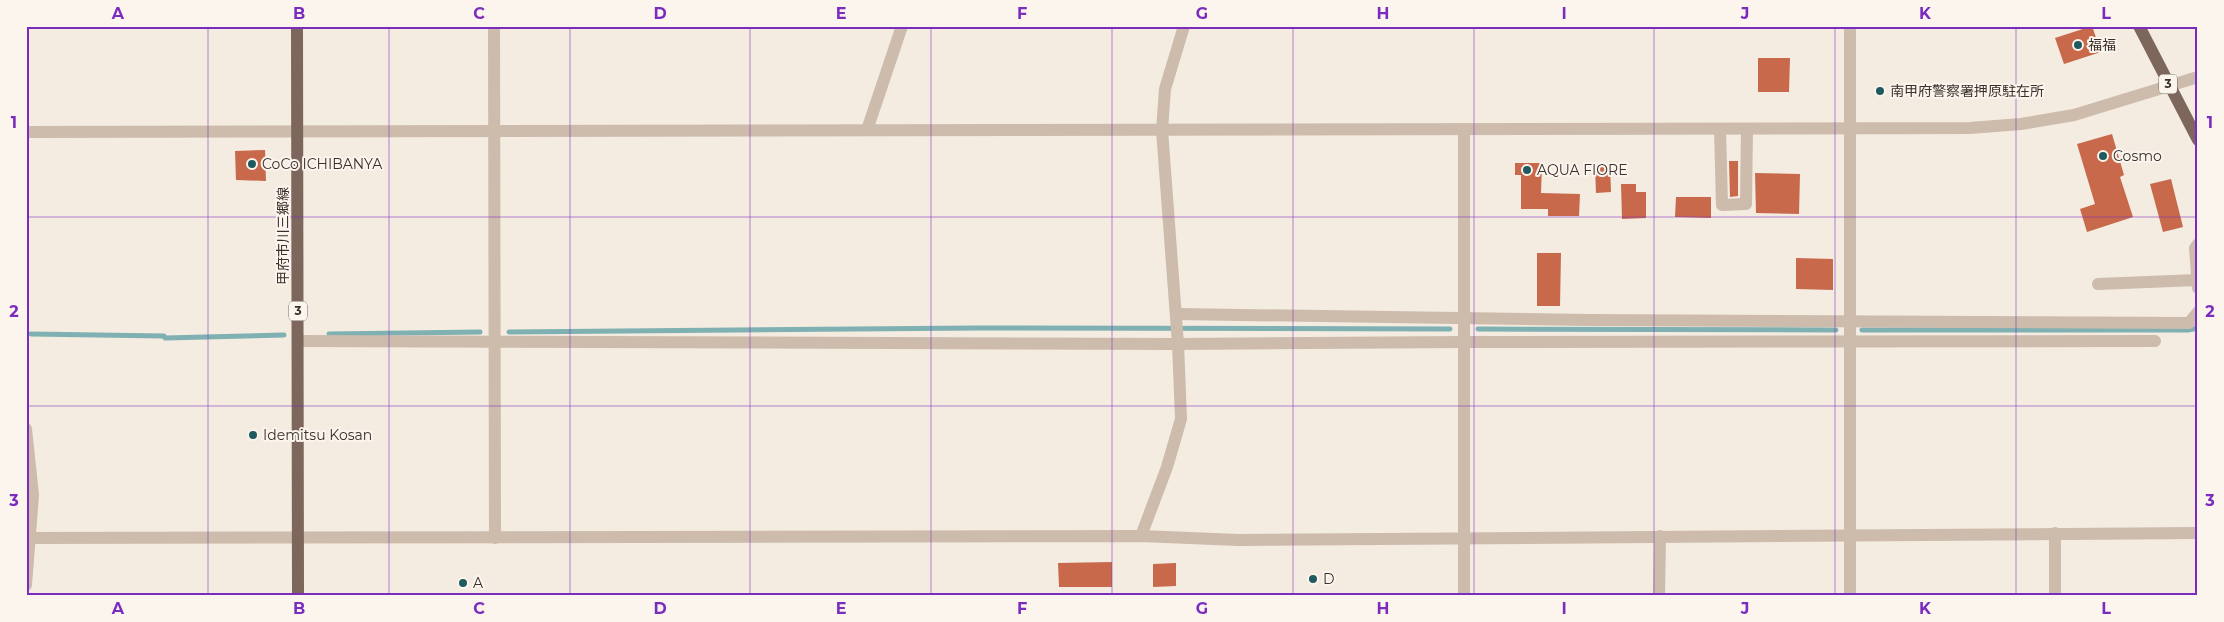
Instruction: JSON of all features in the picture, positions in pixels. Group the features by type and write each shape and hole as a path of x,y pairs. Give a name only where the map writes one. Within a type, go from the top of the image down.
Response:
{"main road":[{"name":"甲府市川三郷線","path":"297,26 299,131 298,596"},
{"name":"3","path":"2139,26 2198,140"}],"street":[{"path":"494,26 495,538"},
{"path":"866,130 902,26"},
{"path":"1141,536 1167,468 1181,419 1178,344 1162,130 1165,89 1184,26"},
{"path":"1850,26 1848,129 1850,596"},
{"path":"26,132 1970,128 2021,124 2074,115 2198,77"},
{"path":"1464,129 1464,596"},
{"path":"1720,129 1722,205 1746,204 1747,129"},
{"path":"2198,244 2195,248 2198,288"},
{"path":"2098,284 2197,280"},
{"path":"1176,314 2189,323 2198,312"},
{"path":"298,342 1178,344 2155,341"},
{"path":"26,429 33,495 28,538 26,585"},
{"path":"2055,533 2055,596"},
{"path":"28,538 1141,536 1238,540 2198,533"},
{"path":"1660,536 1660,596"}],"building":[{"name":"福福","path":"2092,26 2101,52 2064,64 2055,38"},
{"path":"1758,58 1790,58 1789,92 1758,92"},
{"path":"2112,134 2124,175 2120,177 2133,217 2087,232 2080,209 2095,204 2077,144"},
{"path":"265,150 266,181 236,180 235,151"},
{"path":"1729,161 1738,161 1738,196 1730,197"},
{"path":"1515,163 1542,163 1541,193 1580,194 1579,216 1548,216 1548,209 1521,209 1521,175 1515,175"},
{"path":"1610,165 1611,192 1596,193 1595,166"},
{"path":"1755,173 1800,174 1799,214 1756,213"},
{"path":"2171,179 2183,227 2163,232 2150,184"},
{"path":"1621,184 1636,184 1636,192 1646,192 1646,218 1622,219"},
{"path":"1676,197 1711,197 1711,218 1675,217"},
{"path":"1537,253 1561,253 1560,306 1537,306"},
{"path":"1796,258 1833,259 1833,290 1796,289"},
{"path":"1112,562 1112,587 1059,587 1058,563"},
{"path":"1176,563 1176,586 1153,587 1153,564"}],"waterway":[{"path":"509,332 978,328 1450,329"},
{"path":"1862,330 2188,330 2198,328"},
{"path":"1478,329 1836,330"},
{"path":"329,334 480,332"},
{"path":"31,334 164,336 165,338 284,335"}],"place":[{"name":"福福","path":"2078,45"},
{"name":"南甲府警察署押原駐在所","path":"1880,91"},
{"name":"Cosmo","path":"2103,156"},
{"name":"CoCo ICHIBANYA","path":"252,164"},
{"name":"AQUA FIORE","path":"1527,170"},
{"name":"Idemitsu Kosan","path":"253,435"},
{"name":"D","path":"1313,579"},
{"name":"A","path":"463,583"}]}
